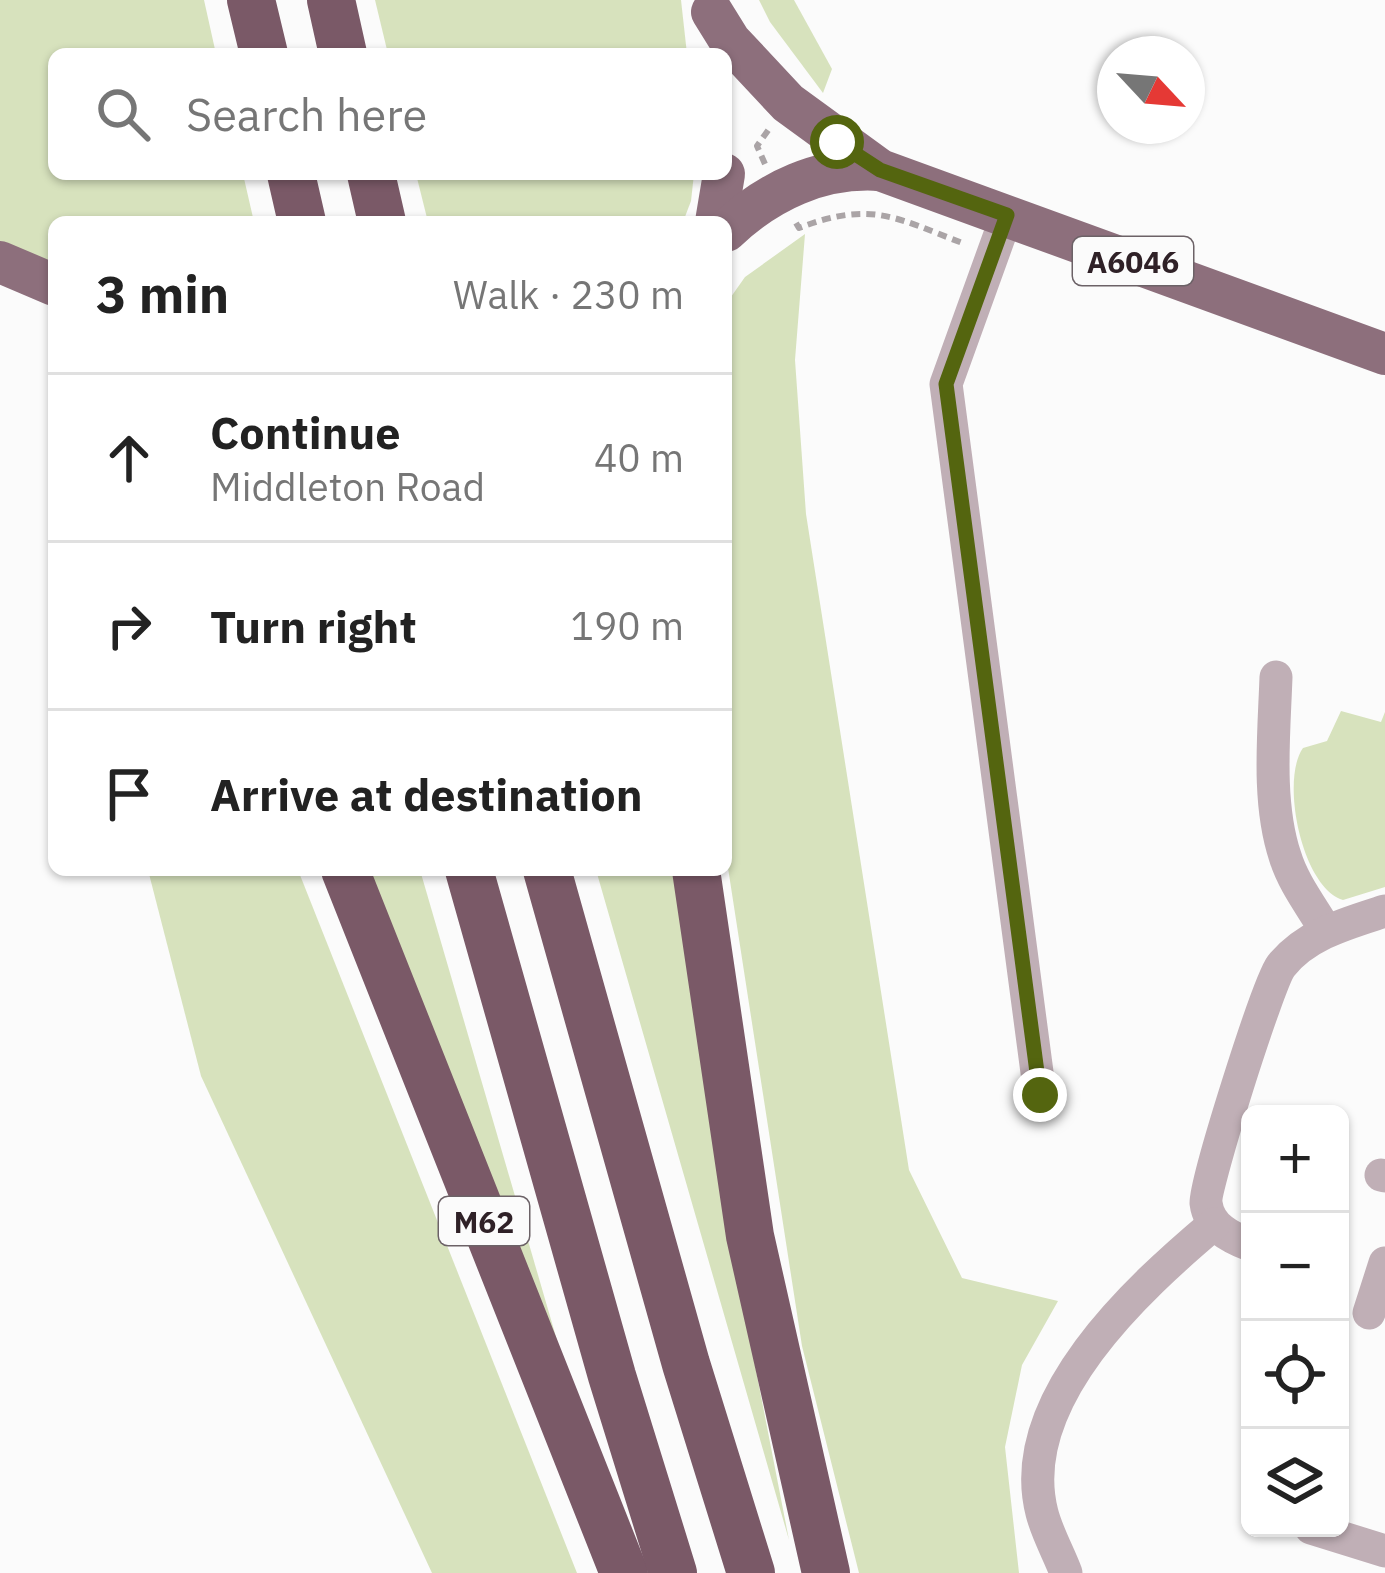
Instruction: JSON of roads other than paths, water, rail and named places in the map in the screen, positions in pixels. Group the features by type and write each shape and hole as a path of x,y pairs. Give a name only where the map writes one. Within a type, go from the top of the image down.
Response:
{"highway":[{"path":"251,0 263,48"},
{"path":"331,0 343,48"},
{"path":"292,180 301,216"},
{"path":"372,180 381,216"},
{"name":"M62","path":"347,876 624,1573"},
{"name":"M62","path":"471,876 612,1376 673,1573"},
{"path":"549,876 751,1573"},
{"path":"697,876 750,1236 826,1573"}],"main road":[{"name":"A6046","path":"713,22 788,104 880,170 1385,354"},
{"name":"A6046","path":"732,225 749,208 806,180 858,169 880,170"},
{"path":"717,216 723,180"},
{"path":"0,262 48,282"}],"street":[{"path":"1007,215 946,384 1040,1095"},
{"path":"1276,677 1291,714 1281,842 1293,875 1327,931"},
{"path":"1241,1240 1214,1224 1205,1202 1206,1189 1263,1001 1281,966 1327,931 1385,910"},
{"path":"1066,1573 1041,1510 1041,1461 1050,1415 1072,1369 1124,1310 1214,1224"},
{"path":"1365,1310 1385,1263"},
{"path":"1341,1537 1385,1551"}]}
